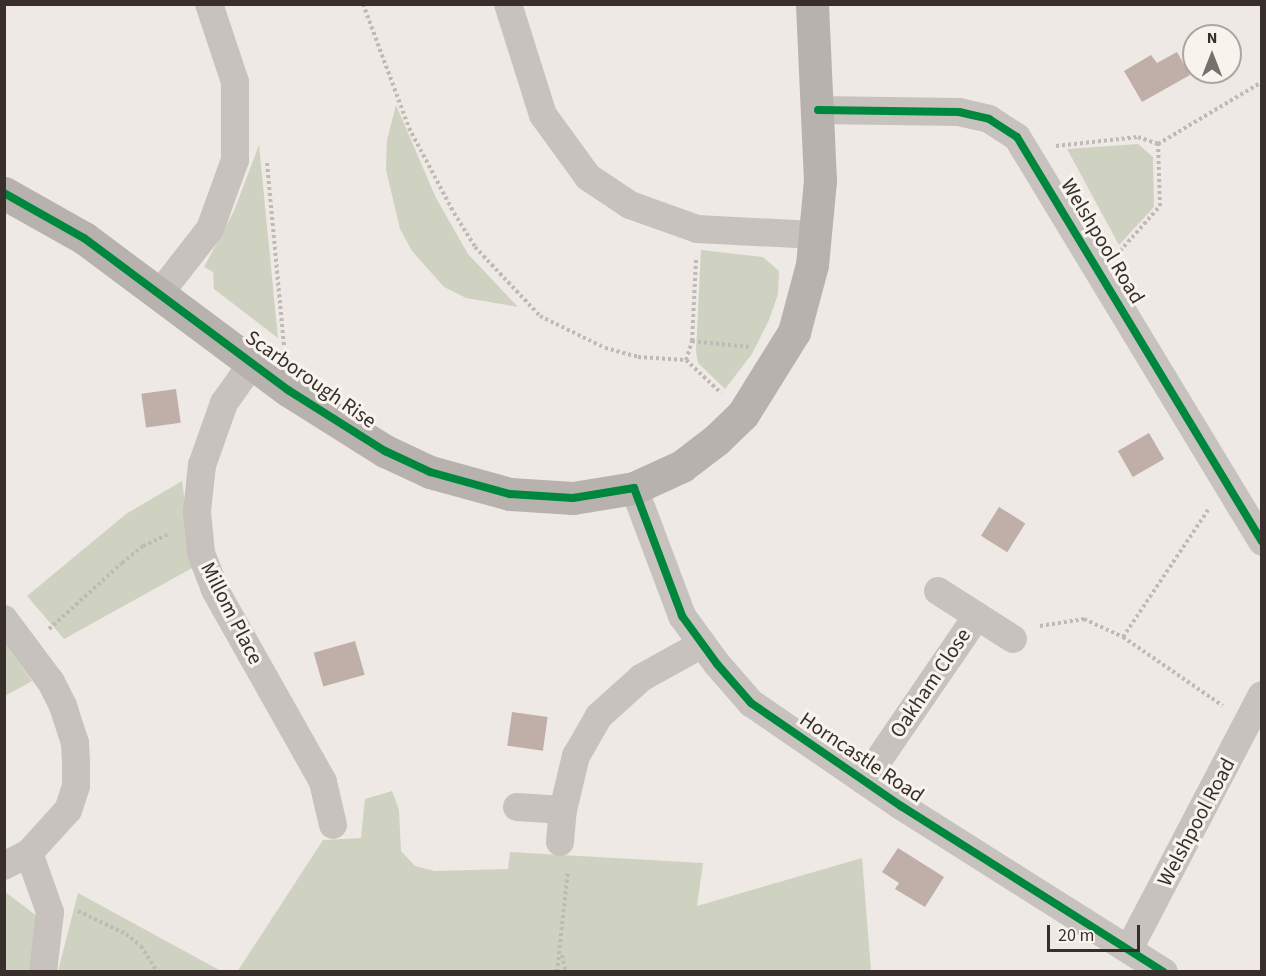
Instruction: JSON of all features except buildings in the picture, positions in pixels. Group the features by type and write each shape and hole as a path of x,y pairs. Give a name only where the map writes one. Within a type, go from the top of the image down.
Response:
{"street":[{"path":"160,293 210,229 235,160 235,82 209,4"},
{"path":"508,4 543,115 570,158 588,177 630,205 697,229 816,235"},
{"name":"Scarborough Rise","path":"4,192 84,238 254,362 288,390 385,451 471,485 510,494 573,498 634,488 682,466 743,414 785,351 803,306 816,235 820,182 812,4"},
{"name":"Welshpool Road","path":"818,110 899,108 974,114 1004,127 1027,149 1262,542"},
{"name":"Millom Place","path":"254,362 224,403 213,428 198,482 201,553 215,590 323,782 333,825"},
{"name":"Horncastle Road","path":"634,488 682,616 751,703 864,781 1130,947 1164,972"},
{"name":"Oakham Close","path":"938,591 1013,639"},
{"name":"Oakham Close","path":"864,781 976,616"},
{"path":"4,619 28,649 63,706 71,727 76,763 76,786 68,810 17,859 48,904 50,930 43,972"},
{"path":"560,842 563,810 576,756 598,716 641,678 702,644"},
{"name":"Welshpool Road","path":"1130,947 1262,696"},
{"path":"517,807 563,810"}],"path":[{"path":"363,4 396,97 430,172 475,247 502,279 540,316 582,339 638,357 687,360 743,414"},
{"path":"1027,149 1138,138 1158,144 1262,82"},
{"path":"1100,272 1160,206 1158,144"},
{"path":"266,155 288,390"},
{"path":"687,360 692,340 697,229"},
{"path":"692,340 785,351"},
{"path":"1123,637 1214,501 1231,492"},
{"path":"28,649 143,546 198,523"},
{"path":"1013,639 1030,627 1084,619 1123,637 1248,723"},
{"path":"557,972 561,951 568,843 560,842"},
{"path":"48,904 93,915 121,930 141,946 157,972"},
{"path":"561,951 566,972"}],"green space":[{"path":"396,105 436,198 468,254 518,307 466,298 444,287 412,251 400,229 386,170 387,140"},
{"path":"1138,144 1153,157 1154,207 1119,245 1067,149"},
{"path":"259,145 278,338 214,289 213,272 204,267 234,211"},
{"path":"701,250 763,257 779,271 778,294 769,320 752,354 725,389 698,363 696,351"},
{"path":"182,481 194,567 64,639 27,596 126,514"},
{"path":"4,642 32,681 5,696 4,696"},
{"path":"392,791 399,810 401,851 415,866 435,871 508,869 510,852 703,863 697,906 862,858 871,971 237,972 323,840 361,838 365,799"},
{"path":"4,891 46,923 30,971 5,971"},
{"path":"78,893 221,971 58,971"}],"cycle path":[{"path":"818,110 959,112 989,119 1017,137 1262,542"},
{"path":"4,193 84,238 288,390 385,451 430,472 510,494 573,498 634,488 682,616 717,664 751,703 901,806 1164,972"}]}
